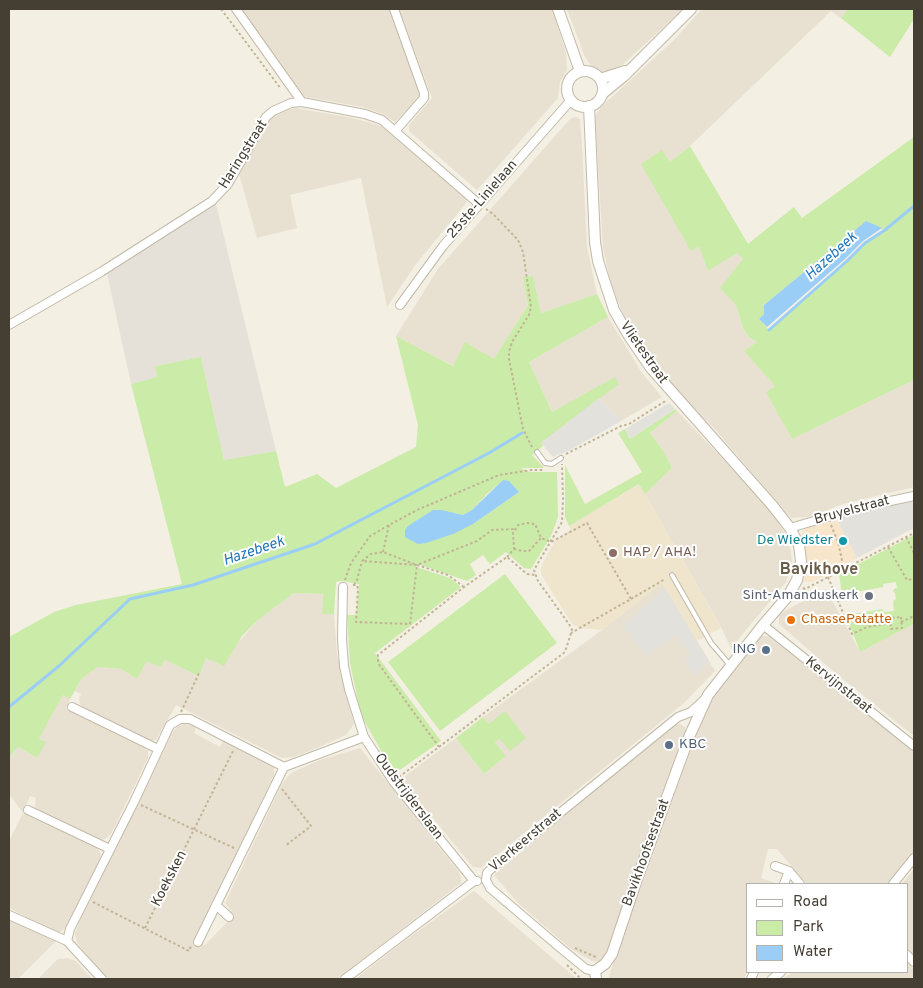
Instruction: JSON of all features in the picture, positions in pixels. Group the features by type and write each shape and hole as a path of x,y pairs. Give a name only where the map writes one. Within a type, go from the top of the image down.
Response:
{"street":[{"path":"236,9 302,102"},
{"path":"394,9 424,93 424,98 396,130"},
{"path":"558,9 580,71"},
{"path":"602,94 600,79 592,72 580,71 568,83 568,95 579,106 589,106 597,102 602,94 624,76 691,9"},
{"path":"600,79 608,78 630,69"},
{"name":"25ste-Linielaan","path":"400,305 443,246 571,100"},
{"name":"Haringstraat","path":"9,325 101,272 212,201 228,184 266,117 273,111 291,103 302,102 365,114 382,120 396,130 479,204"},
{"name":"Vlietestraat","path":"589,106 595,242 603,279 614,310 628,336 650,367 772,505 790,528 799,546 801,561 800,574 795,584"},
{"name":"Bruyelstraat","path":"790,528 862,507 914,496"},
{"name":"Bavikhoofsestraat","path":"605,964 612,954 637,879 689,737 708,695 762,625 788,596 795,584"},
{"name":"Oudstrijderslaan","path":"343,587 342,639 344,666 364,737 393,781 474,881"},
{"name":"Kervijnstraat","path":"762,625 913,743"},
{"name":"Vierkeerstraat","path":"345,979 474,881 486,880 487,873 491,869 678,717 696,708 708,695"},
{"path":"72,707 158,749"},
{"path":"684,715 690,716 697,722"},
{"path":"68,941 70,930 170,725 180,719 190,719 284,767"},
{"path":"198,942 284,767 364,737"},
{"path":"28,810 110,849"},
{"path":"894,883 914,858"},
{"path":"775,866 789,871 799,883"},
{"path":"784,883 789,871"},
{"path":"486,880 490,888 586,969 595,975 605,964"},
{"path":"216,905 229,917"},
{"path":"9,914 68,941 102,979"}],"lane":[{"path":"537,452 545,463 552,464 561,458"},
{"path":"672,575 711,643 731,666"}],"path":[{"path":"221,9 291,103"},
{"path":"479,204 494,214 521,245 531,307 529,315 512,342 509,359 524,429 530,444 537,452"},
{"path":"393,781 565,652 571,633 569,624 535,575 535,567 562,522 561,458 593,440 629,424 675,396"},
{"path":"343,587 351,563 370,536 389,525 417,510 499,476 532,470 547,470"},
{"path":"555,470 562,470"},
{"path":"828,517 838,542 844,569"},
{"path":"439,746 378,663 378,655 464,587 507,557 514,549 515,529 518,525 522,523 535,524 541,538 551,542 587,523 631,599"},
{"path":"383,552 389,525"},
{"path":"362,561 417,566 477,541 492,530 515,529"},
{"path":"795,584 805,589 914,533"},
{"path":"906,537 914,553"},
{"path":"514,549 522,552 529,551 541,538"},
{"path":"888,547 907,580 914,579"},
{"path":"417,566 410,624 356,622 358,589 357,585 353,585 357,580 362,561 371,554 383,552 417,566 448,575 464,587"},
{"path":"507,557 527,574 535,575"},
{"path":"571,633 672,575"},
{"path":"828,577 852,634 868,627 890,624"},
{"path":"901,622 914,616"},
{"path":"901,617 901,622 902,628 891,629 890,618 901,617"},
{"path":"180,719 183,706 200,671"},
{"name":"Koeksken","path":"145,928 237,743"},
{"path":"277,782 311,826 285,846"},
{"path":"134,802 242,852"},
{"path":"86,898 189,951 194,942 198,942"},
{"path":"563,950 576,948 602,960 605,964"}],"shaded area":[{"path":"240,9 390,9 420,89 419,99 395,122 383,114 363,107 303,95"},
{"path":"399,9 552,9 566,53 567,70 560,82 558,98 477,190 409,131 409,125 432,98"},
{"path":"567,9 683,9 619,68 611,73 602,73 592,67 585,57"},
{"path":"702,9 848,9 841,18 831,11 690,146 670,162 662,150 691,251 699,247 708,271 737,253 743,259 721,288 736,305 743,328 749,337 757,342 745,351 775,386 767,392 792,439 914,380 914,487 843,504 808,517 791,518 713,427 679,395 650,359 632,331 617,300 603,248 595,116 601,107 674,40"},
{"path":"295,108 353,118 381,126 465,197 467,202 416,264 387,307 361,178 290,195 297,228 257,238 239,174 262,129 271,118 282,111"},
{"path":"576,117 580,119 587,247 597,294 541,313 533,276 523,277 528,305 494,360 454,366 396,336 438,269 570,119"},
{"path":"216,204 276,451 224,460 201,357 155,366 157,377 131,384 107,273"},
{"path":"608,317 642,373 662,397 621,421 599,398 618,384 569,403 552,412 529,362"},
{"path":"599,398 621,421 568,451 553,457 541,443"},
{"path":"669,403 675,409 630,439 625,429"},
{"path":"677,411 768,506 783,530 791,551 792,565 786,582 731,648 721,627 645,494 672,468 664,452 650,433"},
{"name":"HAP / AHA!","path":"640,484 721,628 697,641 662,583 602,630 581,628 572,624 541,574 541,567 556,539 571,530 569,526"},
{"path":"914,500 914,528 857,558 836,518"},
{"path":"836,518 857,558 812,582 803,582 807,568 806,552 801,538 802,532 807,528"},
{"path":"662,582 715,671 684,703 481,868 473,867 401,779 456,738 484,774 506,756 495,742 500,739 483,717 602,630"},
{"path":"665,588 709,661 695,676 684,662 691,655 674,635 647,657 623,626"},
{"path":"826,589 860,652 914,624 914,736 839,676 779,624 779,614"},
{"path":"294,593 323,594 322,614 334,614 337,655 354,724 346,735 310,751 293,757 282,758 176,705 156,740 151,741 84,708 80,704 81,694 75,691 82,678 98,667 121,669 137,679 147,661 165,660 199,676 206,658 236,645 258,620"},
{"path":"768,636 914,751 914,852 888,883 806,883 777,849 768,849 761,878 775,883 746,883 747,973 744,979 608,979 632,908 702,719 713,697 756,639"},
{"path":"63,695 70,699 66,709 148,751 148,758 111,834 105,839 99,840 35,808 36,798 30,796 23,813 9,794 9,758 18,747 37,758 39,739"},
{"path":"185,724 196,726 194,733 220,747 223,741 267,761 274,768 274,775 195,941 205,945 234,915 225,903 282,784 291,773 320,760 360,748 459,872 461,883 337,979 108,979 83,951 77,942 75,934 81,918 172,733 178,726"},
{"path":"680,724 685,727 687,734 634,873 604,960 599,962 592,961 571,949 518,903 494,875 673,725"},
{"path":"23,813 97,847 100,852 101,857 65,928 60,932 53,931 9,908 9,841"},
{"path":"914,869 914,956 908,951 908,883 903,883"},
{"path":"474,891 577,979 355,979 403,942"},
{"path":"9,918 56,941 18,979 9,979"},
{"path":"67,958 76,961 92,979 38,979 58,959"},
{"path":"908,964 914,969 914,979 782,979 791,973 908,973"}],"green space":[{"path":"848,9 914,9 914,19 890,57 841,18"},
{"path":"914,137 914,380 792,439 766,392 775,386 744,351 757,342 749,337 743,328 736,305 720,288 743,259 737,253 708,271 699,247 691,251 641,164 662,150 670,162 690,146 748,244 794,207 802,218","holes":["866,221 884,230 865,243 769,330 759,319 764,314 764,305"]},
{"path":"533,276 541,313 597,294 608,317 529,362 552,412 615,377 619,384 541,443 543,446 532,455 544,468 521,468 529,472 557,472 558,517 551,536 531,569 524,568 506,552 490,564 483,555 470,564 476,575 467,581 418,564 416,567 450,578 461,587 375,653 441,741 394,774 361,715 350,663 347,615 356,615 359,584 342,581 336,582 334,614 322,614 323,594 294,593 258,620 242,636 224,666 206,658 199,676 165,660 160,667 147,661 137,679 121,669 98,667 82,678 70,699 63,695 39,739 46,742 37,758 18,747 9,758 9,637 54,612 76,605 182,584 131,384 157,377 155,366 201,357 224,460 276,451 285,487 317,474 336,488 416,447 418,425 396,336 453,366 465,342 494,359 528,305 523,277","holes":["503,480 519,492 473,524 454,513 463,515 472,510"]},
{"path":"675,409 677,411 650,433 664,452 672,468 645,494 639,484 569,526 565,517 565,465 585,504 642,472 618,433 625,429 630,439"},
{"path":"914,535 914,624 860,652 846,615 883,609 884,612 894,611 893,601 896,599 893,592 897,588 896,582 883,584 883,587 850,593 848,589 842,594 839,574"},
{"path":"505,574 557,643 440,731 388,662"},
{"path":"505,711 526,738 510,751 500,739 495,742 506,756 484,774 456,738 483,717 489,724"}],"water":[{"path":"866,221 882,228 863,241 767,327 759,319 764,314 764,305"},
{"path":"503,480 509,481 519,492 473,524 453,534 426,543 418,544 405,537 405,530 408,526 433,510 463,515 472,510"}],"waterway":[{"name":"Hazebeek","path":"769,330 865,243 885,230 914,206"},
{"name":"Hazebeek","path":"9,707 59,666 130,599 193,585 315,544 489,453 522,433"}],"place":[{"name":"De Wiedster","path":"843,541"},
{"name":"HAP / AHA!","path":"613,553"},
{"name":"Sint-Amanduskerk","path":"869,596"},
{"name":"ChassePatatte","path":"791,620"},
{"name":"ING","path":"766,650"},
{"name":"KBC","path":"669,745"}],"district":[{"name":"Bavikhove","path":"819,571"}]}
